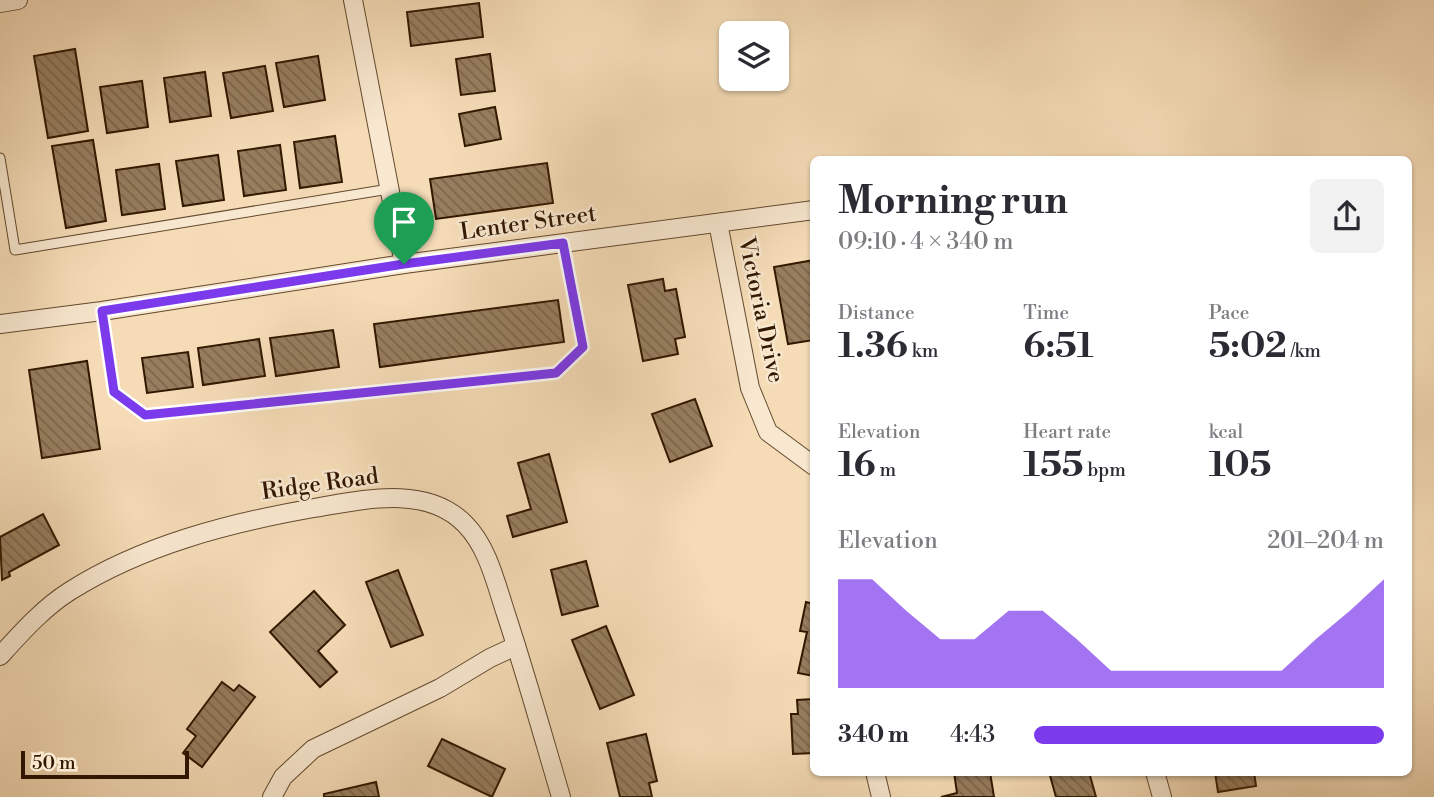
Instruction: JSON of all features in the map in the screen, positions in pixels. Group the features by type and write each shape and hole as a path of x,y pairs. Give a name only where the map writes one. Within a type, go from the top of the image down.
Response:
{"street":[{"path":"0,3 18,0"},
{"path":"353,0 404,264"},
{"name":"Lenter Street","path":"0,324 102,311 404,264 810,210"},
{"name":"Victoria Drive","path":"718,222 750,388 768,432 810,463"},
{"name":"Ridge Road","path":"0,656 29,624 67,592 104,571 183,539 260,517 359,500 400,498 437,505 466,524 480,543 489,564 561,797"},
{"path":"272,797 283,777 313,749 440,688 516,646"},
{"path":"876,776 881,797"},
{"path":"1156,776 1162,797"}],"lane":[{"path":"0,158 15,250 389,189"},
{"path":"102,311 114,392 145,415 556,373 583,347 563,243"}],"building":[{"path":"479,3 483,37 411,46 407,12"},
{"path":"75,49 88,131 48,138 34,56"},
{"path":"490,54 495,91 461,95 456,59"},
{"path":"318,56 325,100 284,107 276,63"},
{"path":"265,66 273,111 231,118 223,73"},
{"path":"205,72 211,116 170,122 164,78"},
{"path":"142,81 148,127 107,133 100,87"},
{"path":"495,107 501,139 465,146 459,114"},
{"path":"335,136 342,182 300,188 294,142"},
{"path":"93,140 106,221 66,228 52,146"},
{"path":"280,145 286,190 244,196 238,151"},
{"path":"218,155 224,200 183,206 176,161"},
{"path":"547,163 553,203 436,219 430,179"},
{"path":"159,164 165,209 122,215 116,170"},
{"path":"810,261 810,341 788,344 774,267"},
{"path":"663,279 665,291 676,289 685,337 675,339 678,354 643,361 628,285"},
{"path":"558,300 564,342 380,367 374,324"},
{"path":"333,330 339,367 276,376 270,338"},
{"path":"259,339 265,376 203,385 198,348"},
{"path":"188,352 193,387 147,393 142,358"},
{"path":"87,361 100,449 42,458 29,370"},
{"path":"695,399 712,446 670,462 652,414"},
{"path":"549,454 567,522 513,537 507,516 531,509 518,463"},
{"path":"43,514 59,545 9,572 10,576 2,580 0,537"},
{"path":"586,561 598,606 562,615 551,570"},
{"path":"398,570 423,635 391,647 366,582"},
{"path":"314,591 345,625 318,651 337,672 320,687 270,632"},
{"path":"806,602 810,603 810,675 798,673 807,632 800,631"},
{"path":"606,626 634,695 600,709 572,640"},
{"path":"222,682 234,691 239,685 255,697 202,767 183,753 196,736 187,729"},
{"path":"810,699 810,753 793,754 791,714 798,714 797,700"},
{"path":"646,734 657,781 649,783 652,797 620,797 607,743"},
{"path":"442,739 505,769 492,797 428,766"},
{"path":"955,776 991,776 994,797 941,797 957,793"},
{"path":"1050,776 1090,776 1096,797 1056,797"},
{"path":"1216,776 1255,776 1256,786 1218,792"},
{"path":"376,782 379,797 324,797 324,794"}],"route":[{"path":"563,243 583,347 556,373 145,415 114,392 102,311 404,264 563,243"}]}
